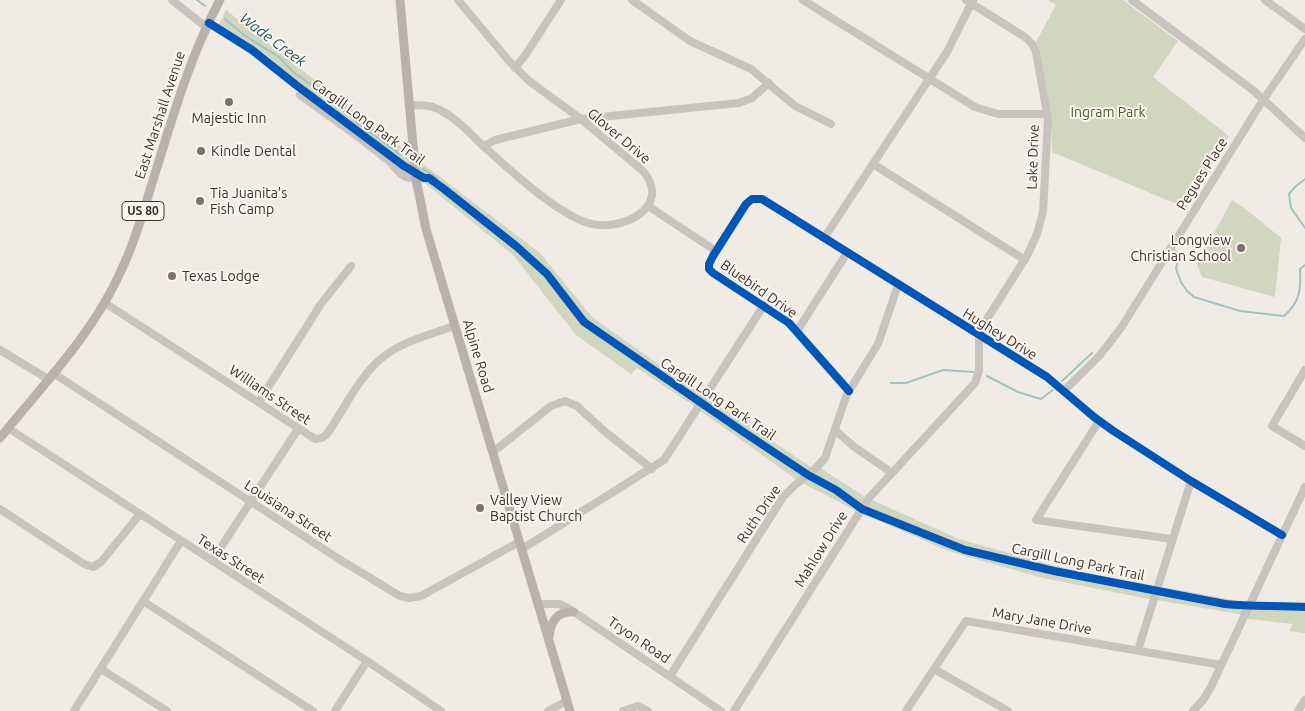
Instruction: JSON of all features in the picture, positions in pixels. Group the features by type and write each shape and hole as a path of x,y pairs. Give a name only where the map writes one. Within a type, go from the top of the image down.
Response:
{"main road":[{"name":"East Marshall Avenue","path":"0,438 84,333 105,303 134,241 183,84 206,27 220,0"},
{"name":"Alpine Road","path":"400,0 416,179 428,238 570,711"},
{"path":"548,639 550,628 557,616 562,613 573,612"}],"street":[{"path":"172,0 206,27"},
{"name":"Glover Drive","path":"458,0 515,68 533,85 581,119 645,174 652,190 648,206"},
{"path":"515,68 562,0"},
{"path":"632,0 690,41 745,65 795,106 831,124"},
{"path":"802,0 986,112 1047,114"},
{"path":"1132,0 1246,85 1305,138"},
{"path":"1265,0 1305,29"},
{"path":"824,238 950,46 970,1"},
{"name":"Lake Drive","path":"970,1 1023,35 1033,46 1047,114 1044,207 1039,227 1025,260 987,319 979,336"},
{"name":"Pegues Place","path":"1064,391 1100,354 1121,328 1263,100 1305,39"},
{"path":"484,146 495,140 581,119 740,103 752,98 769,83"},
{"path":"300,96 357,136 406,177 416,179"},
{"path":"410,106 426,106 445,113 536,191 585,222 604,226 620,224 637,217 648,206"},
{"path":"873,164 1025,260"},
{"name":"Hughey Drive","path":"716,251 748,202 754,198 762,199 1047,377 1098,421 1191,481 1282,535"},
{"name":"Bluebird Drive","path":"648,206 716,251 709,264 710,270 782,317 797,331 849,391"},
{"path":"797,331 847,253"},
{"path":"259,402 321,304 352,266"},
{"name":"Ruth Drive","path":"670,676 783,497 794,485 817,468 825,458 849,391 878,344 898,285"},
{"name":"Williams Street","path":"105,303 313,438 324,437 329,432 364,378 380,359 408,343 454,326"},
{"name":"Louisiana Street","path":"0,350 50,376 394,592 406,598 415,598 521,546 652,469 668,455 764,306"},
{"name":"Mahlow Drive","path":"734,711 864,505 976,380 980,366 979,336"},
{"path":"1305,370 1272,426 1305,446"},
{"path":"493,452 551,406 565,401 577,406 603,430 652,469"},
{"path":"1098,421 1036,520 1172,540"},
{"name":"Texas Street","path":"8,428 441,711"},
{"path":"212,561 298,429"},
{"path":"835,430 852,446 892,473"},
{"path":"1138,650 1191,481"},
{"path":"1193,711 1206,695 1221,665 1305,487"},
{"path":"0,509 84,564 95,566 101,562 140,514"},
{"path":"74,711 181,541"},
{"path":"143,601 313,711"},
{"name":"Tryon Road","path":"538,604 559,604 573,612 722,711"},
{"name":"Mary Jane Drive","path":"906,711 966,621 1221,665"},
{"path":"334,711 367,661"},
{"path":"101,668 167,711"},
{"path":"934,669 1008,711"},
{"path":"1298,711 1305,700"},
{"path":"548,711 567,701"},
{"path":"623,711 638,706 648,711"}],"green space":[{"name":"Ingram Park","path":"1048,0 1123,0 1178,41 1153,77 1229,136 1186,208 1052,152 1048,97 1036,42 1056,5"},
{"path":"226,10 360,116 540,253 593,318 811,467 822,469 865,497 959,539 1047,564 1245,602 1305,601 1305,633 1289,631 1293,624 1248,619 1239,614 1149,599 1043,578 951,552 856,511 797,480 694,406 637,368 631,374 576,335 513,255 427,185 293,87 251,51 216,30"},
{"path":"1232,200 1281,238 1275,297 1202,277 1197,265"}],"waterway":[{"name":"Wade Creek","path":"197,0 205,6"},
{"name":"Wade Creek","path":"225,19 244,35 279,57 292,71 336,103 359,124 401,155"},
{"name":"Wade Creek","path":"423,169 437,178"},
{"path":"1305,179 1289,194 1291,208 1305,228"},
{"path":"1175,251 1179,254 1176,269 1181,282 1194,297 1240,311 1284,316 1296,301 1300,289 1300,269 1305,265"},
{"path":"1062,381 1092,353"},
{"path":"891,383 906,383 943,370 974,372"},
{"path":"987,376 1018,392 1041,399 1053,390"}],"cycle path":[{"name":"Cargill Long Park Trail","path":"209,23 252,50 404,166 424,178 429,178 516,246 547,274 584,322 745,433 808,475 836,490 862,509 965,550 1054,571 1225,604 1305,607"},
{"path":"849,391 789,323 709,269 713,256 746,204 752,199 762,199 1047,377 1112,430 1191,481 1282,535"}],"place":[{"name":"Majestic Inn","path":"229,102"},
{"name":"Kindle Dental","path":"201,151"},
{"name":"Tia Juanita's Fish Camp","path":"200,201"},
{"name":"Longview Christian School","path":"1241,248"},
{"name":"Texas Lodge","path":"172,276"},
{"name":"Valley View Baptist Church","path":"480,508"}]}
